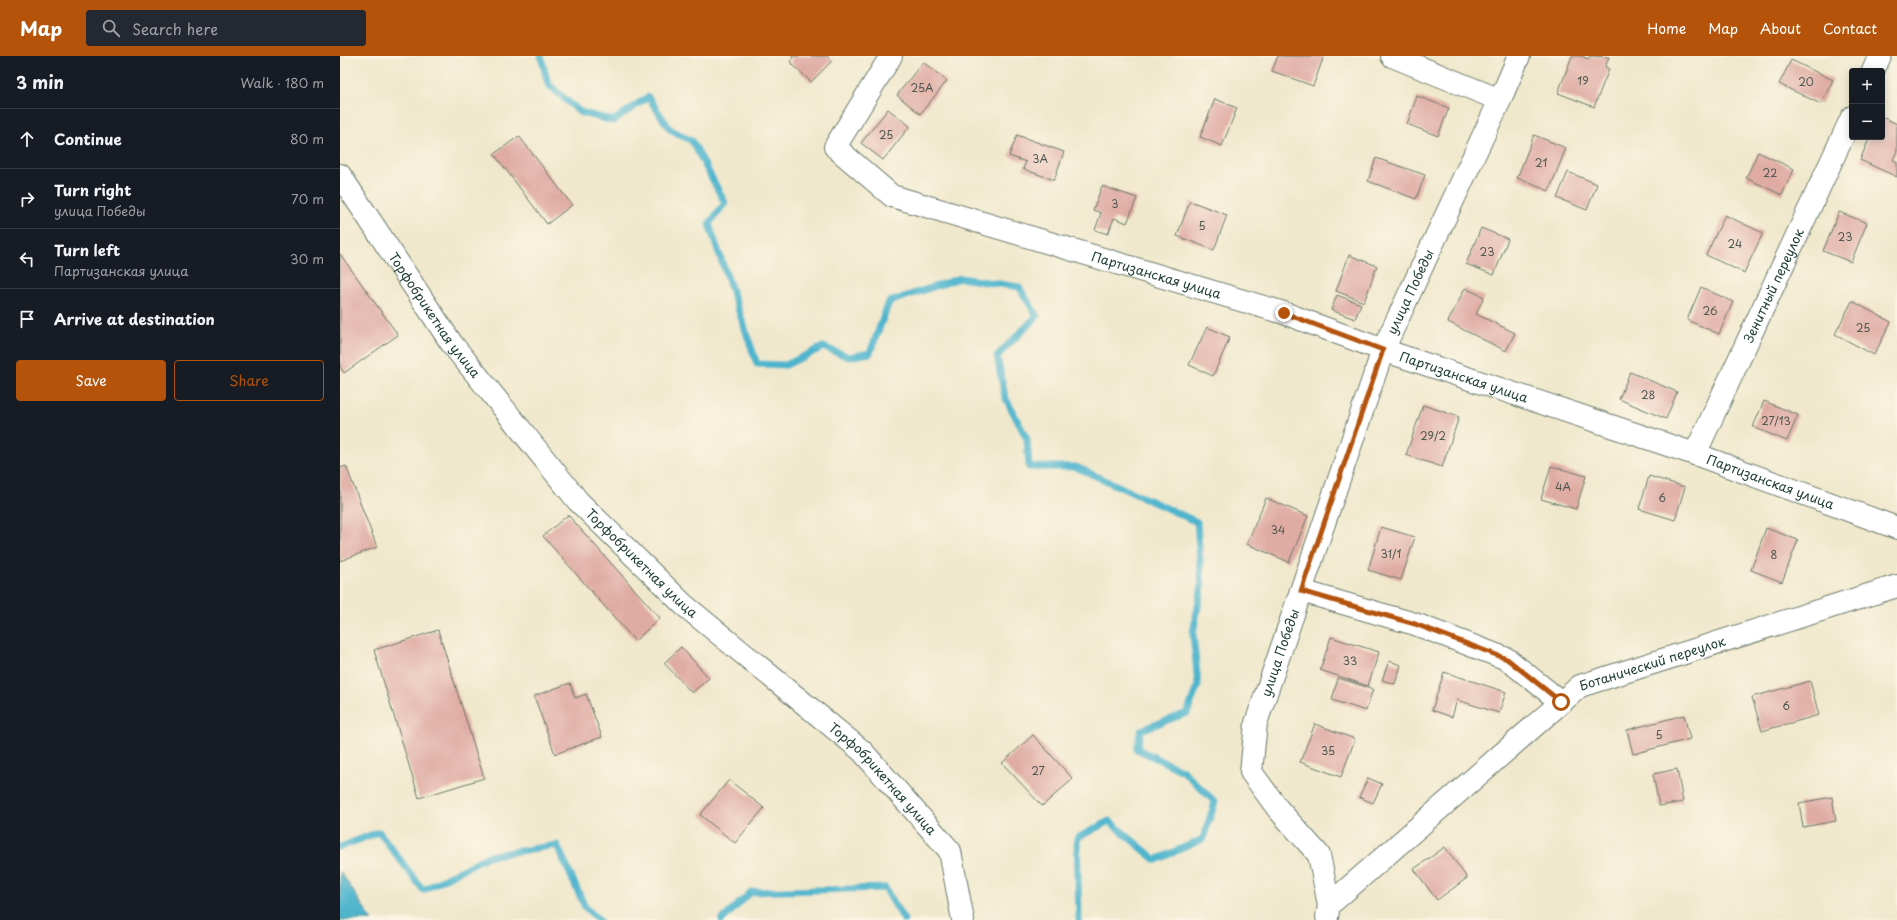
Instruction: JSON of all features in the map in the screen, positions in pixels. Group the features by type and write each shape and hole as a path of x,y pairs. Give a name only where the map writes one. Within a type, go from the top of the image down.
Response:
{"street":[{"name":"Партизанская улица","path":"891,56 835,147 892,196 1284,313 1383,350 1695,454 1897,528"},
{"path":"1392,56 1500,100"},
{"name":"улица Победы","path":"1328,913 1319,855 1278,809 1251,772 1256,723 1383,350 1500,100 1519,56"},
{"path":"1874,68 1880,56"},
{"name":"Зенитный переулок","path":"1695,454 1849,123"},
{"name":"Торфобрикетная улица","path":"340,175 452,344 578,501 684,605 862,751 950,851 963,920"},
{"name":"Ботанический переулок","path":"1328,913 1580,686 1897,586"},
{"path":"1301,591 1415,624 1507,659 1561,702"}],"water":[{"path":"340,871 372,920 340,920"}],"building":[{"path":"792,56 827,56 832,61 811,82 790,62 793,58"},
{"path":"1278,56 1324,56 1313,86 1272,71"},
{"path":"1572,56 1581,56 1588,59 1590,56 1609,57 1605,67 1609,69 1594,107 1558,93"},
{"path":"1791,60 1833,80 1821,104 1779,84"},
{"path":"923,62 947,81 920,114 897,95"},
{"path":"1417,96 1449,108 1438,136 1407,124"},
{"path":"1215,99 1237,108 1222,146 1200,137"},
{"path":"888,109 910,126 883,160 861,143"},
{"path":"1885,118 1897,124 1897,151 1893,160 1897,162 1897,177 1860,160 1869,140 1885,140"},
{"path":"1017,135 1064,152 1054,180 1023,169 1026,162 1009,156"},
{"path":"1534,135 1566,148 1549,191 1517,178"},
{"path":"519,136 572,205 547,224 494,154"},
{"path":"1758,152 1794,169 1782,195 1746,178"},
{"path":"1376,158 1425,175 1416,199 1368,181"},
{"path":"1568,172 1597,184 1587,210 1557,198"},
{"path":"1102,186 1137,198 1127,223 1114,218 1108,234 1095,230 1101,213 1093,210"},
{"path":"1190,201 1227,215 1214,250 1177,236"},
{"path":"1839,212 1867,223 1851,262 1823,251"},
{"path":"1725,215 1763,233 1744,273 1706,255"},
{"path":"1481,228 1508,239 1494,275 1466,264"},
{"path":"340,254 398,335 344,373 340,367"},
{"path":"1349,255 1377,266 1364,302 1336,291"},
{"path":"1701,287 1733,302 1719,334 1687,320"},
{"path":"1465,288 1484,297 1476,314 1515,333 1506,351 1448,322"},
{"path":"1337,295 1361,304 1355,319 1331,310"},
{"path":"1852,301 1891,322 1874,355 1835,334"},
{"path":"1207,327 1230,337 1213,376 1189,365"},
{"path":"1630,372 1677,392 1666,419 1619,399"},
{"path":"1764,401 1798,415 1787,441 1753,427"},
{"path":"1423,405 1459,417 1442,467 1406,455"},
{"path":"346,466 377,547 340,561 340,468"},
{"path":"1551,466 1586,476 1576,509 1541,499"},
{"path":"1649,476 1685,487 1675,520 1639,509"},
{"path":"1266,498 1308,516 1289,562 1247,544"},
{"path":"568,515 660,618 635,641 543,536"},
{"path":"1381,527 1415,537 1401,580 1368,570"},
{"path":"1766,528 1798,540 1782,582 1751,570"},
{"path":"438,630 484,778 419,798 374,650"},
{"path":"1331,637 1379,652 1368,686 1320,670"},
{"path":"681,647 709,678 692,693 664,663"},
{"path":"1389,661 1401,665 1395,684 1382,680"},
{"path":"1444,672 1506,692 1499,713 1457,700 1452,717 1432,710"},
{"path":"1338,678 1373,689 1366,711 1332,700"},
{"path":"1810,681 1819,715 1762,731 1752,697"},
{"path":"570,683 575,698 586,694 602,737 555,754 534,696"},
{"path":"1684,715 1690,739 1633,754 1627,730"},
{"path":"1315,724 1355,739 1341,777 1300,762"},
{"path":"1033,735 1073,779 1042,806 1002,763"},
{"path":"1677,769 1683,802 1659,806 1653,774"},
{"path":"1368,778 1382,784 1373,803 1359,797"},
{"path":"729,780 764,808 735,843 700,815"},
{"path":"1832,797 1836,821 1803,827 1799,803"},
{"path":"1445,847 1467,878 1437,900 1414,869"}],"waterway":[{"path":"541,56 548,84 580,112 613,121 648,97 670,129 692,141 725,203 709,224 757,364 786,365 823,347 849,357 870,353 889,302 960,278 1019,287 1037,316 997,356 1005,397 1027,439 1029,467 1076,467 1197,522 1202,585 1193,633 1198,685 1187,713 1141,730 1137,749 1183,771 1215,802 1203,839 1156,860 1109,821 1077,838 1079,920"},
{"path":"340,847 379,832 423,890 488,856 557,845 585,907 599,920"},
{"path":"722,920 751,892 885,888 904,920"}],"route":[{"path":"1284,313 1383,350 1301,591 1415,624 1507,659 1561,702"}]}
